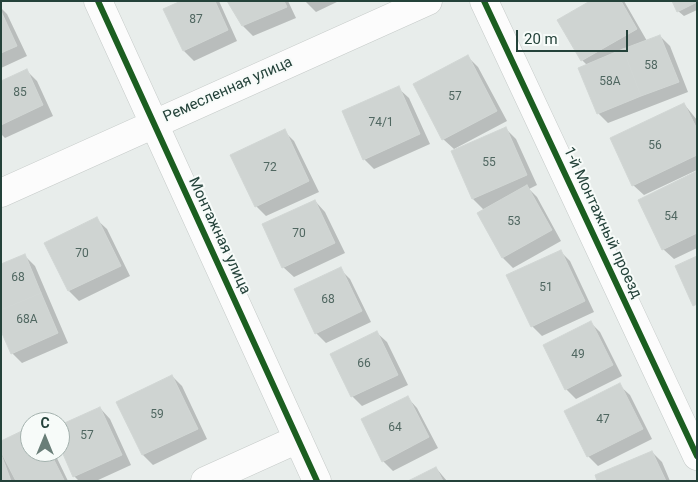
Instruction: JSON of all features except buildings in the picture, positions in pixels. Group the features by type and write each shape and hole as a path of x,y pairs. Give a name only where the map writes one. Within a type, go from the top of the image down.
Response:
{"street":[{"name":"Монтажная улица","path":"98,1 317,481"},
{"name":"Ремесленная улица","path":"1,193 428,1"},
{"name":"1-й Монтажный проезд","path":"484,1 697,456"},
{"path":"206,481 298,439"}],"cycle path":[{"path":"98,1 317,481"},
{"path":"484,1 697,456"}]}
